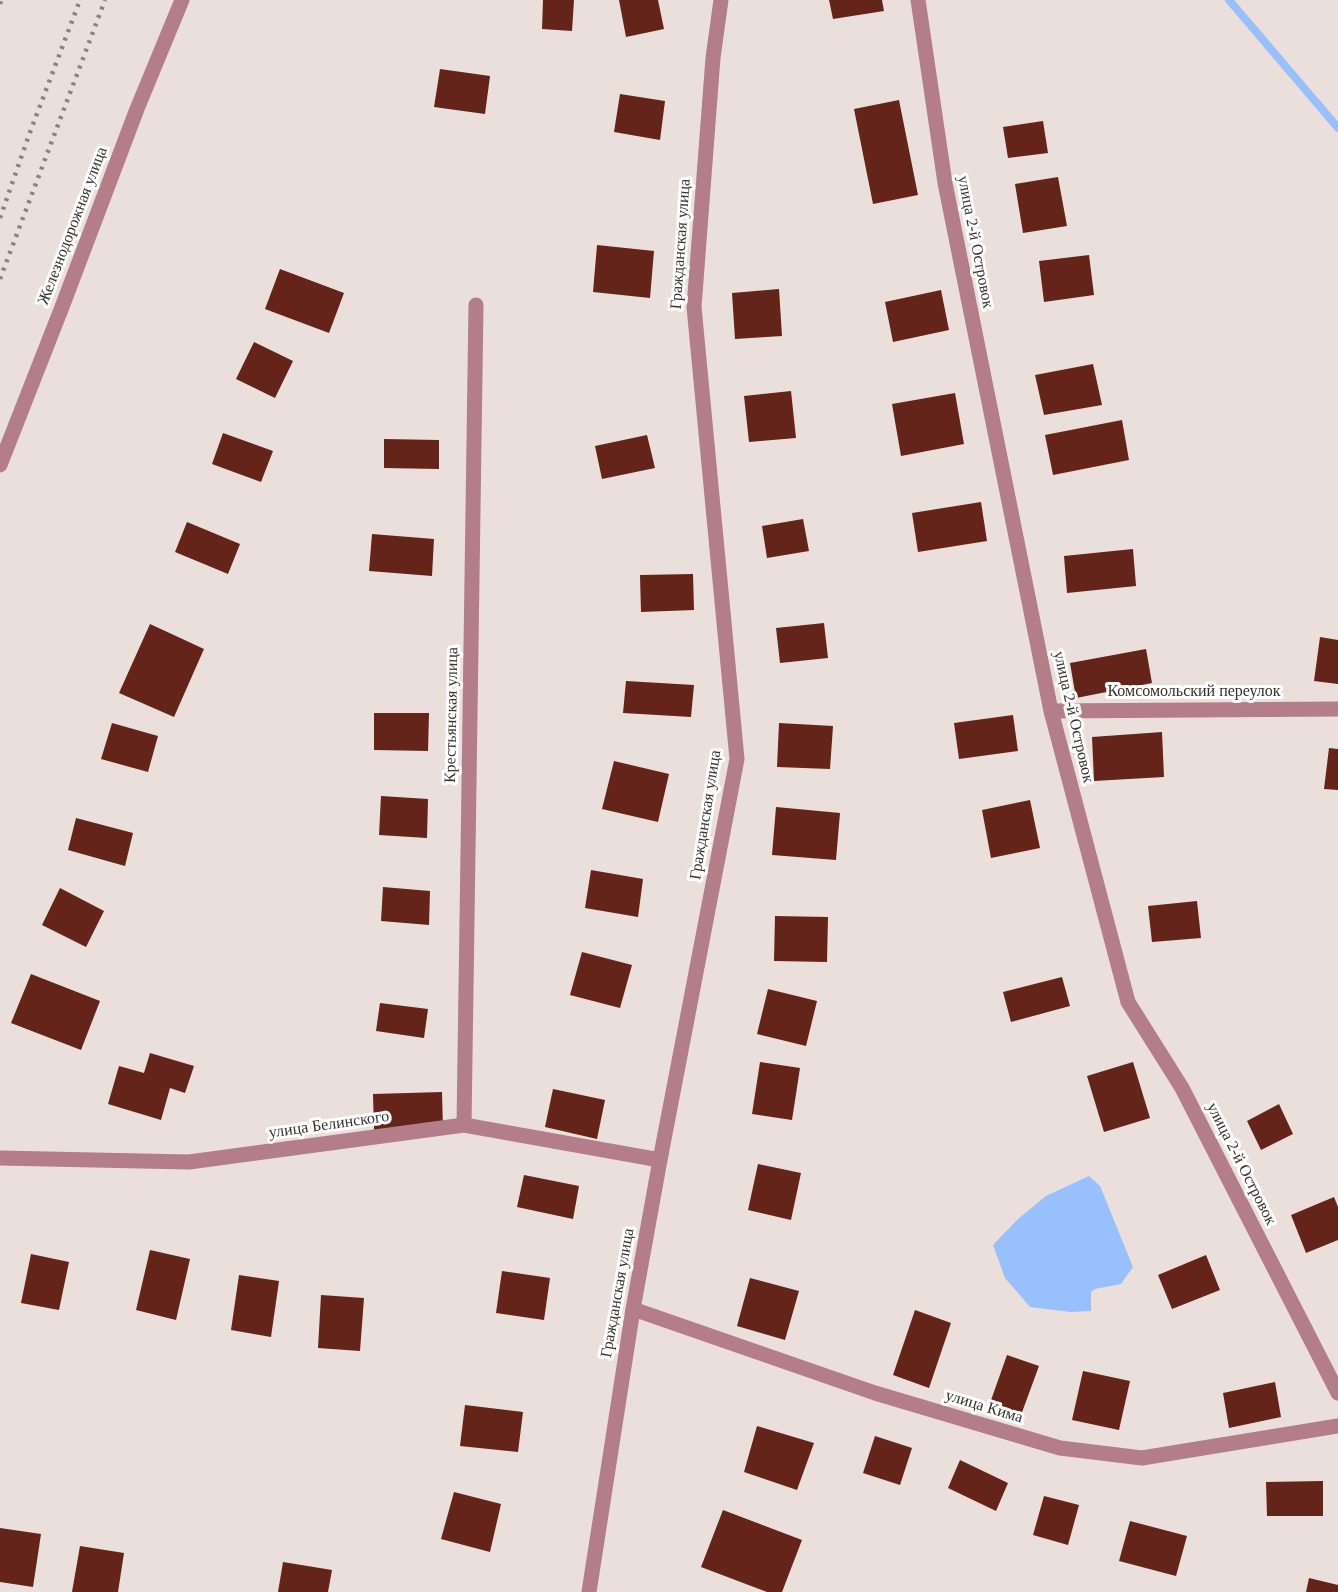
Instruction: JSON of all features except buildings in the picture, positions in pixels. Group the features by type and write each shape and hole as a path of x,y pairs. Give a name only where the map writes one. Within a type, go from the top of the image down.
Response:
{"street":[{"name":"Железнодорожная улица","path":"0,465 62,308 136,109 182,0"},
{"name":"Гражданская улица","path":"589,1592 633,1309 737,759 694,307 712,69 721,0"},
{"name":"улица 2-й Островок","path":"918,0 945,183 1051,711 1128,1002 1182,1088 1338,1393"},
{"name":"Крестьянская улица","path":"464,1125 476,305"},
{"name":"Комсомольский переулок","path":"1051,711 1338,709"},
{"name":"улица Белинского","path":"0,1158 189,1162 464,1125 660,1160"},
{"name":"улица Кима","path":"633,1309 875,1393 1060,1448 1142,1458 1338,1426"}],"water":[{"path":"1089,1176 1100,1186 1133,1267 1121,1284 1095,1289 1091,1292 1091,1311 1071,1312 1030,1307 1005,1278 993,1245 1018,1219 1046,1196"}],"waterway":[{"path":"1229,0 1338,128"}],"railway":[{"path":"0,4 1,0"},
{"path":"0,218 80,0"},
{"path":"0,279 105,0"}]}
